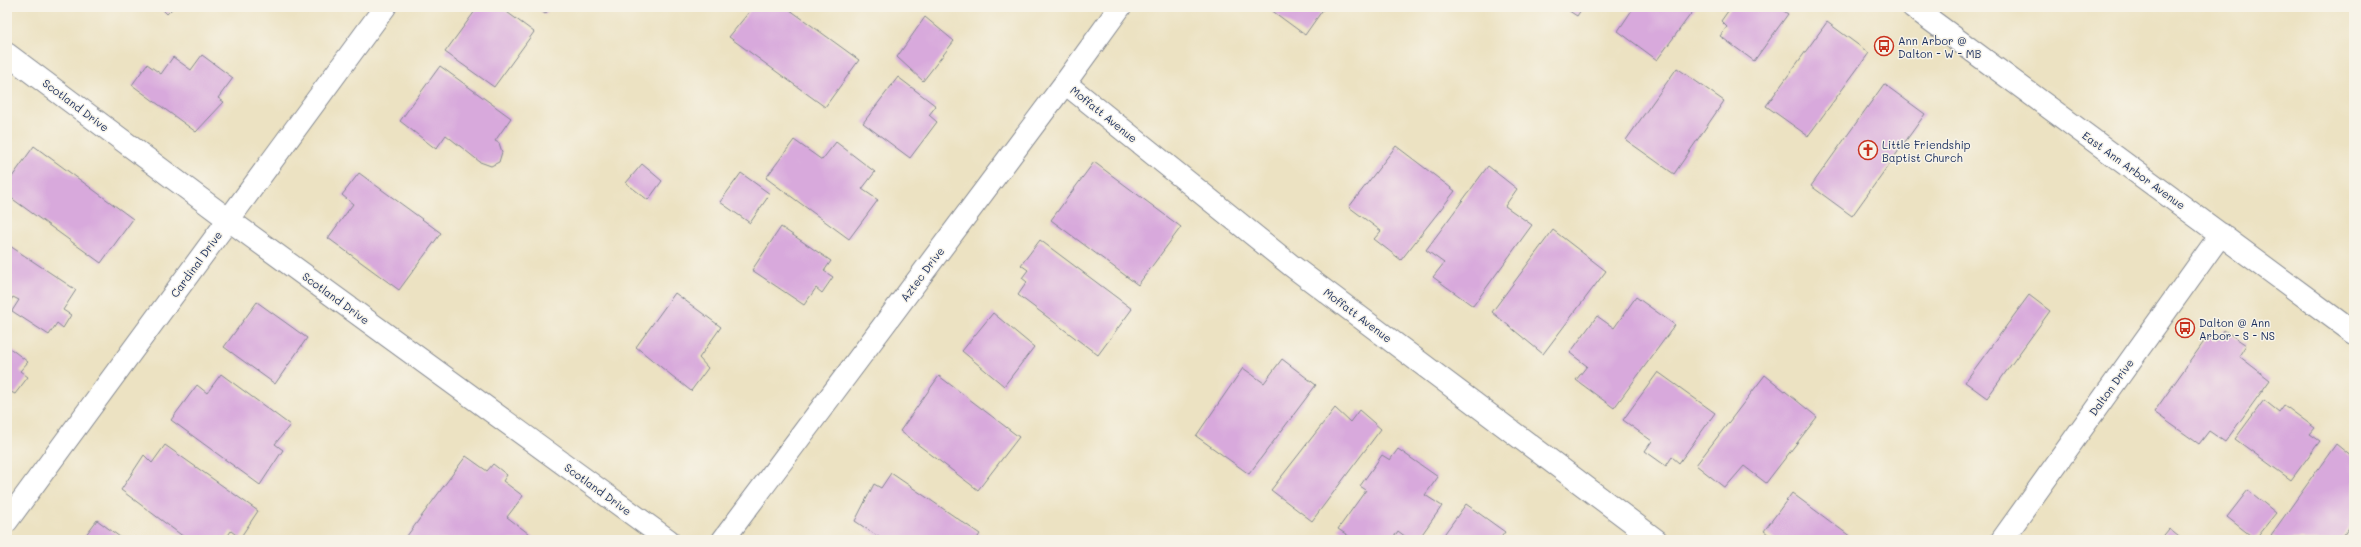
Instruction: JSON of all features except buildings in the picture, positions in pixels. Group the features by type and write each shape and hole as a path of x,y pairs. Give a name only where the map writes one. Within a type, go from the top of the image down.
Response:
{"street":[{"name":"Cardinal Drive","path":"7,522 385,7"},
{"name":"Aztec Drive","path":"723,540 1065,83 1120,7"},
{"name":"East Ann Arbor Avenue","path":"1913,7 2354,333"},
{"name":"Scotland Drive","path":"7,54 229,220 668,540"},
{"name":"Moffatt Avenue","path":"1065,83 1292,266 1656,540"},
{"name":"Dalton Drive","path":"2002,540 2221,234"}],"place":[{"name":"Ann Arbor @ Dalton - W - MB","path":"1884,46"},
{"name":"Little Friendship Baptist Church","path":"1868,150"},
{"name":"Dalton @ Ann Arbor - S - NS","path":"2185,328"}]}
